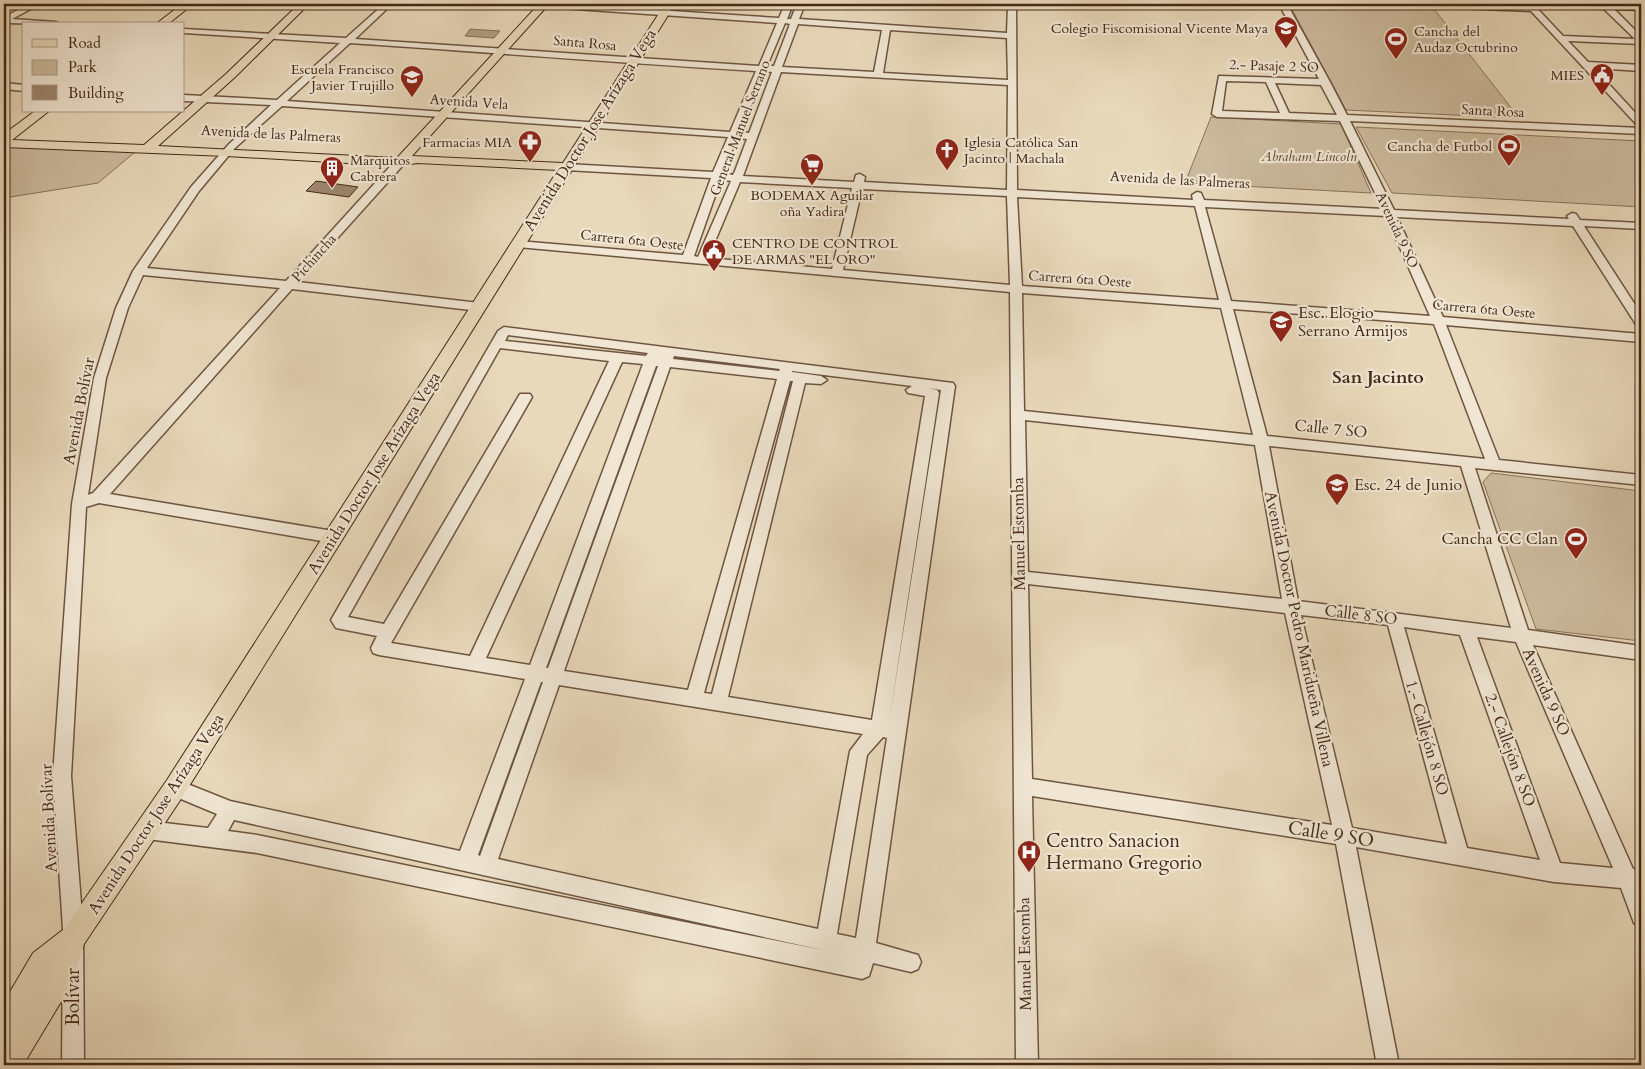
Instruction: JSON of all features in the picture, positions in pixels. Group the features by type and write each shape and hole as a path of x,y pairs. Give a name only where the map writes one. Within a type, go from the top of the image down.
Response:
{"main road":[{"path":"164,22 188,4"},
{"path":"150,146 203,100 304,4"},
{"name":"Pichincha","path":"408,159 442,114 544,4"},
{"name":"Avenida Doctor Jose Arízaga Vega","path":"4,1027 42,962 73,934 175,788 668,8"},
{"path":"5,139 42,112"},
{"name":"Avenida de las Palmeras","path":"5,139 229,149 566,168"},
{"name":"Avenida Doctor Jose Arízaga Vega","path":"7,1065 62,976 73,934"}],"street":[{"path":"4,20 36,4"},
{"name":"Avenida Bolívar","path":"73,934 62,776 79,504 100,378 122,308 139,271 195,189 229,149 388,4"},
{"path":"531,4 668,8 795,21 1011,36"},
{"name":"General Manuel Serrano","path":"687,260 717,175 789,4"},
{"name":"General Manuel Serrano","path":"701,262 738,175 802,4"},
{"name":"Manuel Estomba","path":"1012,4 1013,189 1027,1065"},
{"name":"Avenida 9 SO","path":"1283,4 1326,82 1388,209 1438,320 1494,464"},
{"path":"1398,4 1531,6 1641,124"},
{"path":"1552,4 1641,8"},
{"path":"1605,5 1641,41"},
{"path":"4,20 30,22"},
{"path":"878,74 887,27"},
{"name":"Santa Rosa","path":"185,31 500,50 635,61 1013,83"},
{"path":"1561,38 1641,41"},
{"path":"1588,65 1641,68"},
{"name":"2.- Pasaje 2 SO","path":"1218,114 1222,78 1326,82"},
{"path":"1270,80 1286,117"},
{"path":"4,86 22,88"},
{"name":"Avenida Vela","path":"185,98 281,103 752,136"},
{"name":"Santa Rosa","path":"1218,114 1641,131"},
{"name":"Pichincha","path":"79,504 98,497 290,285 408,159"},
{"name":"Avenida de las Palmeras","path":"566,168 859,181 1574,218 1641,218"},
{"path":"837,273 859,181"},
{"name":"Avenida Doctor Pedro Maridueña Villena","path":"1198,199 1261,439 1291,606 1344,836 1388,1065"},
{"path":"1574,218 1641,323"},
{"name":"Avenida de las Palmeras","path":"1574,218 1641,226"},
{"name":"Carrera 6ta Oeste","path":"518,244 1016,289 1438,320 1641,338"},
{"path":"139,271 290,285 479,307"},
{"path":"500,338 618,358 660,356"},
{"path":"500,338 660,356 932,393 879,729 859,751 826,941"},
{"path":"390,632 342,623 340,616 500,338"},
{"path":"466,862 536,673 660,356"},
{"path":"486,867 554,676 660,356"},
{"path":"475,663 618,358"},
{"path":"694,698 791,373"},
{"path":"718,703 791,373"},
{"path":"147,830 214,837 257,844 862,969 948,386 791,373"},
{"path":"526,397 379,648 897,732"},
{"name":"Calle 7 SO","path":"1018,414 1641,480"},
{"name":"Avenida 9 SO","path":"1466,462 1521,636 1634,879 1641,916"},
{"path":"98,497 333,536"},
{"name":"Calle 8 SO","path":"1020,577 1291,606 1521,636 1641,654"},
{"name":"1.- Callejón 8 SO","path":"1394,619 1460,856"},
{"name":"2.- Callejón 8 SO","path":"1466,629 1554,872"},
{"name":"Calle 9 SO","path":"1022,786 1344,836 1554,872 1634,879"},
{"path":"175,788 230,810 826,941 911,962"},
{"path":"214,837 230,810"},
{"name":"Bolívar","path":"73,934 73,1065"}],"green space":[{"name":"Cancha del Audaz Octubrino","path":"1289,4 1434,9 1519,118 1346,110"},
{"name":"Abraham Lincoln","path":"1211,117 1341,124 1371,193 1185,183"},
{"name":"Cancha de Futbol","path":"1356,127 1641,141 1641,207 1392,193"},
{"path":"5,146 135,152 98,183 4,198"},
{"name":"Cancha CC Clan","path":"1491,473 1641,491 1641,641 1536,629 1483,482"}],"shaded area":[{"path":"470,29 500,31 494,38 465,36"}],"building":[{"name":"Marquitos Cabrera","path":"316,181 358,187 349,197 306,191"}],"place":[{"name":"Colegio Fiscomisional Vicente Maya","path":"1286,49"},
{"name":"Cancha del Audaz Octubrino","path":"1396,60"},
{"name":"MIES","path":"1602,96"},
{"name":"Escuela Francisco Javier Trujillo","path":"412,98"},
{"name":"Farmacias MIA","path":"530,163"},
{"name":"Cancha de Futbol","path":"1509,167"},
{"name":"Iglesia Católica San Jacinto | Machala","path":"947,171"},
{"name":"BODEMAX Aguilar oña Yadira","path":"812,186"},
{"name":"Marquitos Cabrera","path":"332,189"},
{"name":"CENTRO DE CONTROL DE ARMAS \"EL ORO\"","path":"714,272"},
{"name":"Esc. Elogio Serrano Armijos","path":"1281,343"},
{"name":"Esc. 24 de Junio","path":"1337,506"},
{"name":"Cancha CC Clan","path":"1576,560"},
{"name":"Centro Sanacion Hermano Gregorio","path":"1029,873"}],"district":[{"name":"San Jacinto","path":"1378,377"}]}
